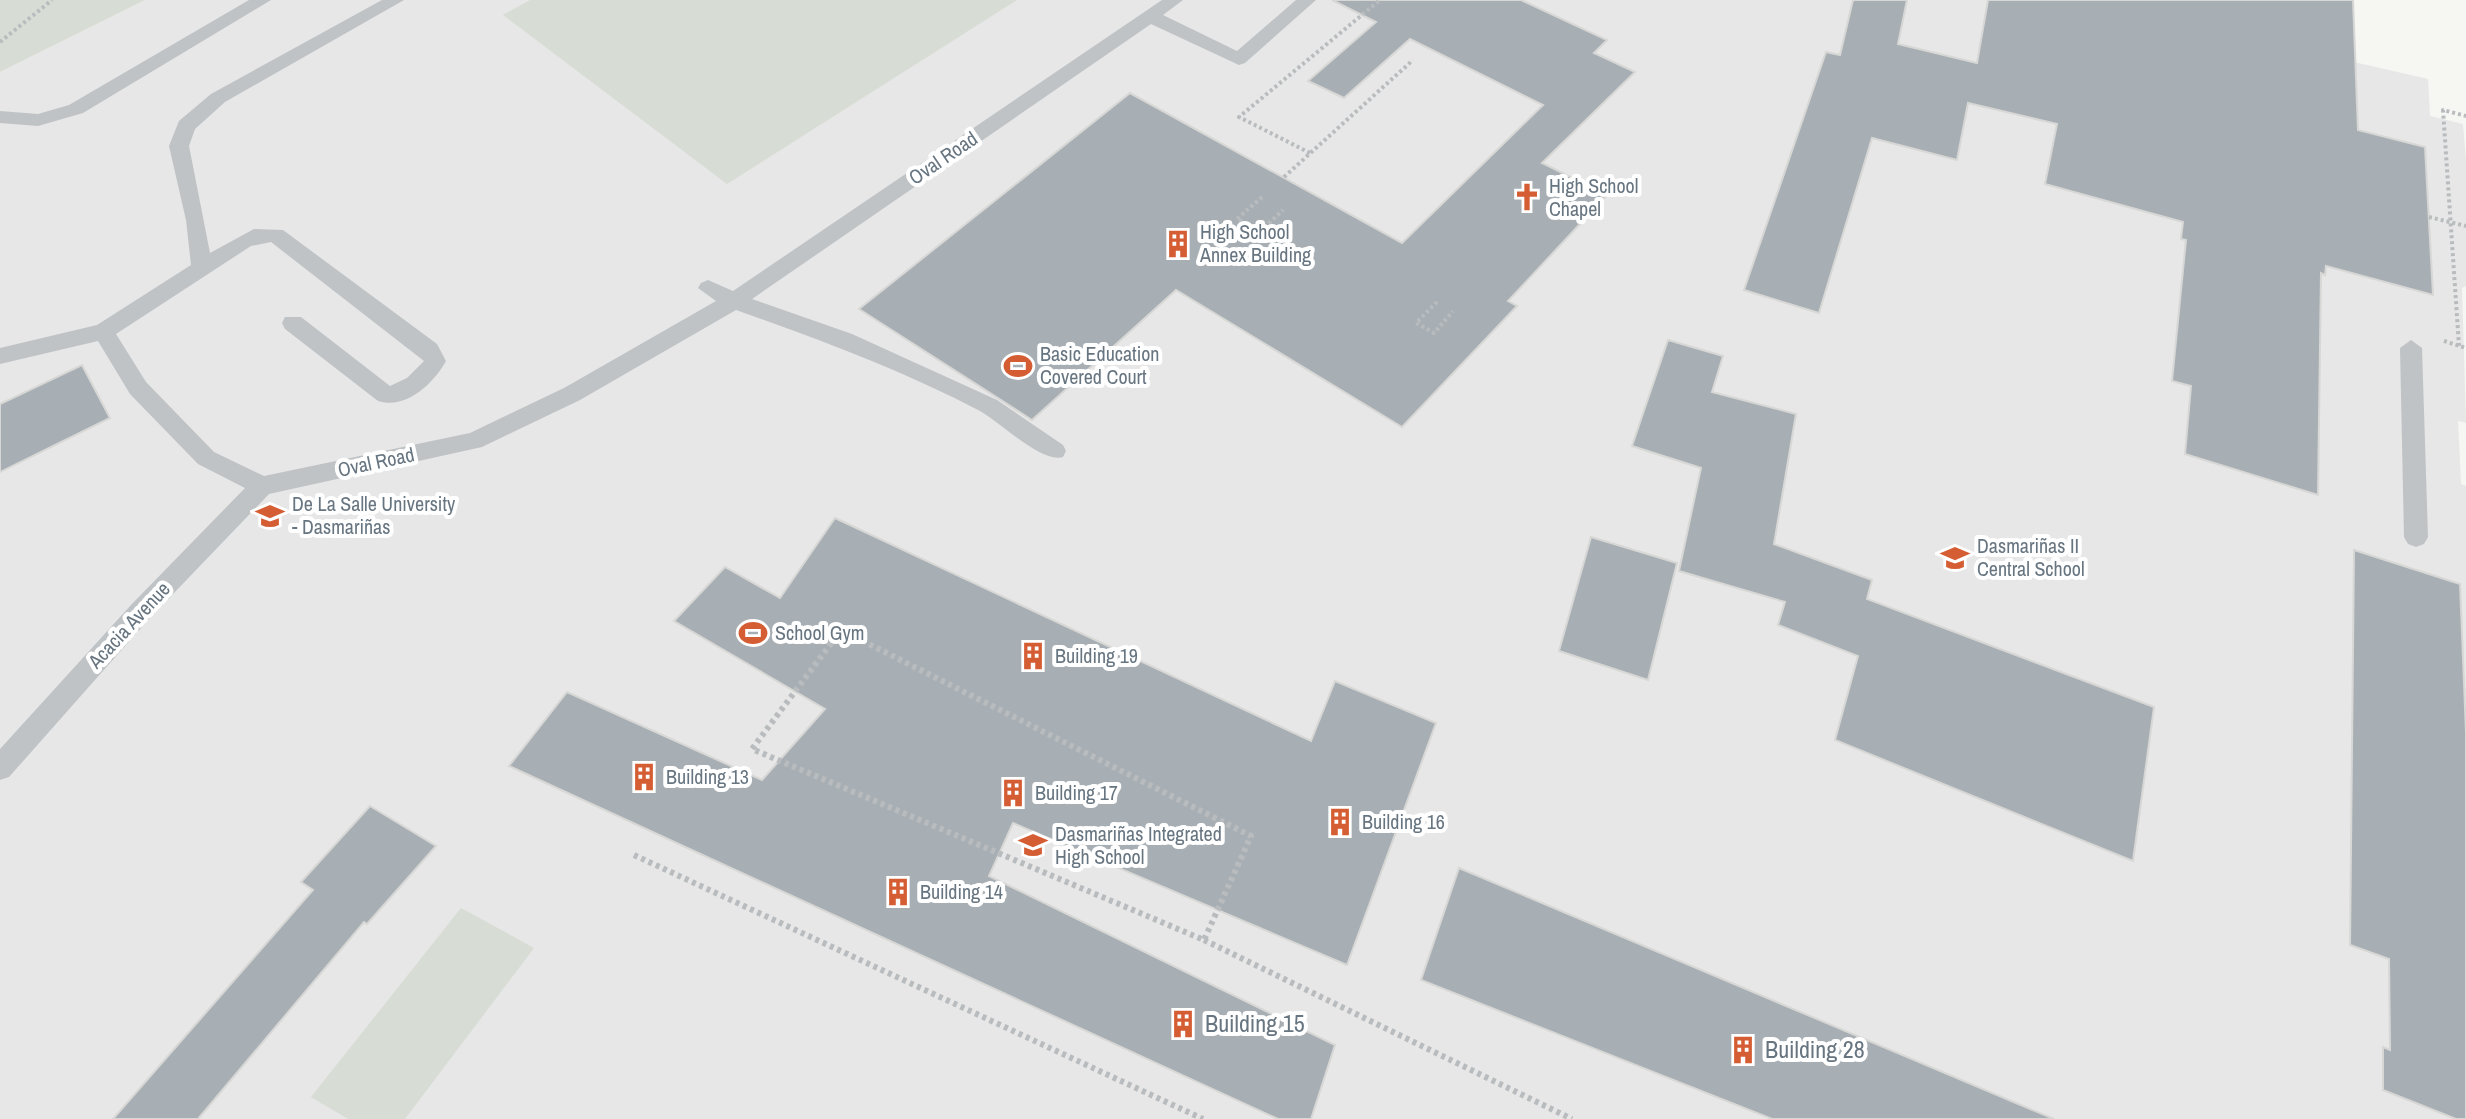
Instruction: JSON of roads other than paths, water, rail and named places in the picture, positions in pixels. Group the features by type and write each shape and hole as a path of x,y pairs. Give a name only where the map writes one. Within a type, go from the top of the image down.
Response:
{"lane":[{"path":"0,117 45,122 76,109 262,0"},
{"path":"202,269 196,220 179,146 186,126 218,98 395,0"},
{"name":"Oval Road","path":"262,486 474,441 572,394 734,301 1174,0"},
{"path":"1150,16 1239,59 1307,0"},
{"path":"0,356 103,332 244,241 261,234 276,235 429,350 435,361 429,373 402,392 386,395 293,323"},
{"path":"708,288 734,301 844,340 989,406 1055,451"},
{"path":"103,332 138,388 206,458 262,486"},
{"path":"2411,348 2416,537"},
{"name":"Acacia Avenue","path":"0,768 140,612 262,486"}],"place":[{"name":"High School Chapel","path":"1527,197"},
{"name":"High School Annex Building","path":"1178,244"},
{"name":"Basic Education Covered Court","path":"1018,366"},
{"name":"De La Salle University - Dasmariñas","path":"270,516"},
{"name":"Dasmariñas II Central School","path":"1955,558"},
{"name":"School Gym","path":"753,633"},
{"name":"Building 19","path":"1033,656"},
{"name":"Building 13","path":"644,777"},
{"name":"Building 17","path":"1013,793"},
{"name":"Building 16","path":"1340,822"},
{"name":"Dasmariñas Integrated High School","path":"1033,845"},
{"name":"Building 14","path":"898,892"},
{"name":"Building 15","path":"1183,1024"},
{"name":"Building 28","path":"1743,1050"}]}
